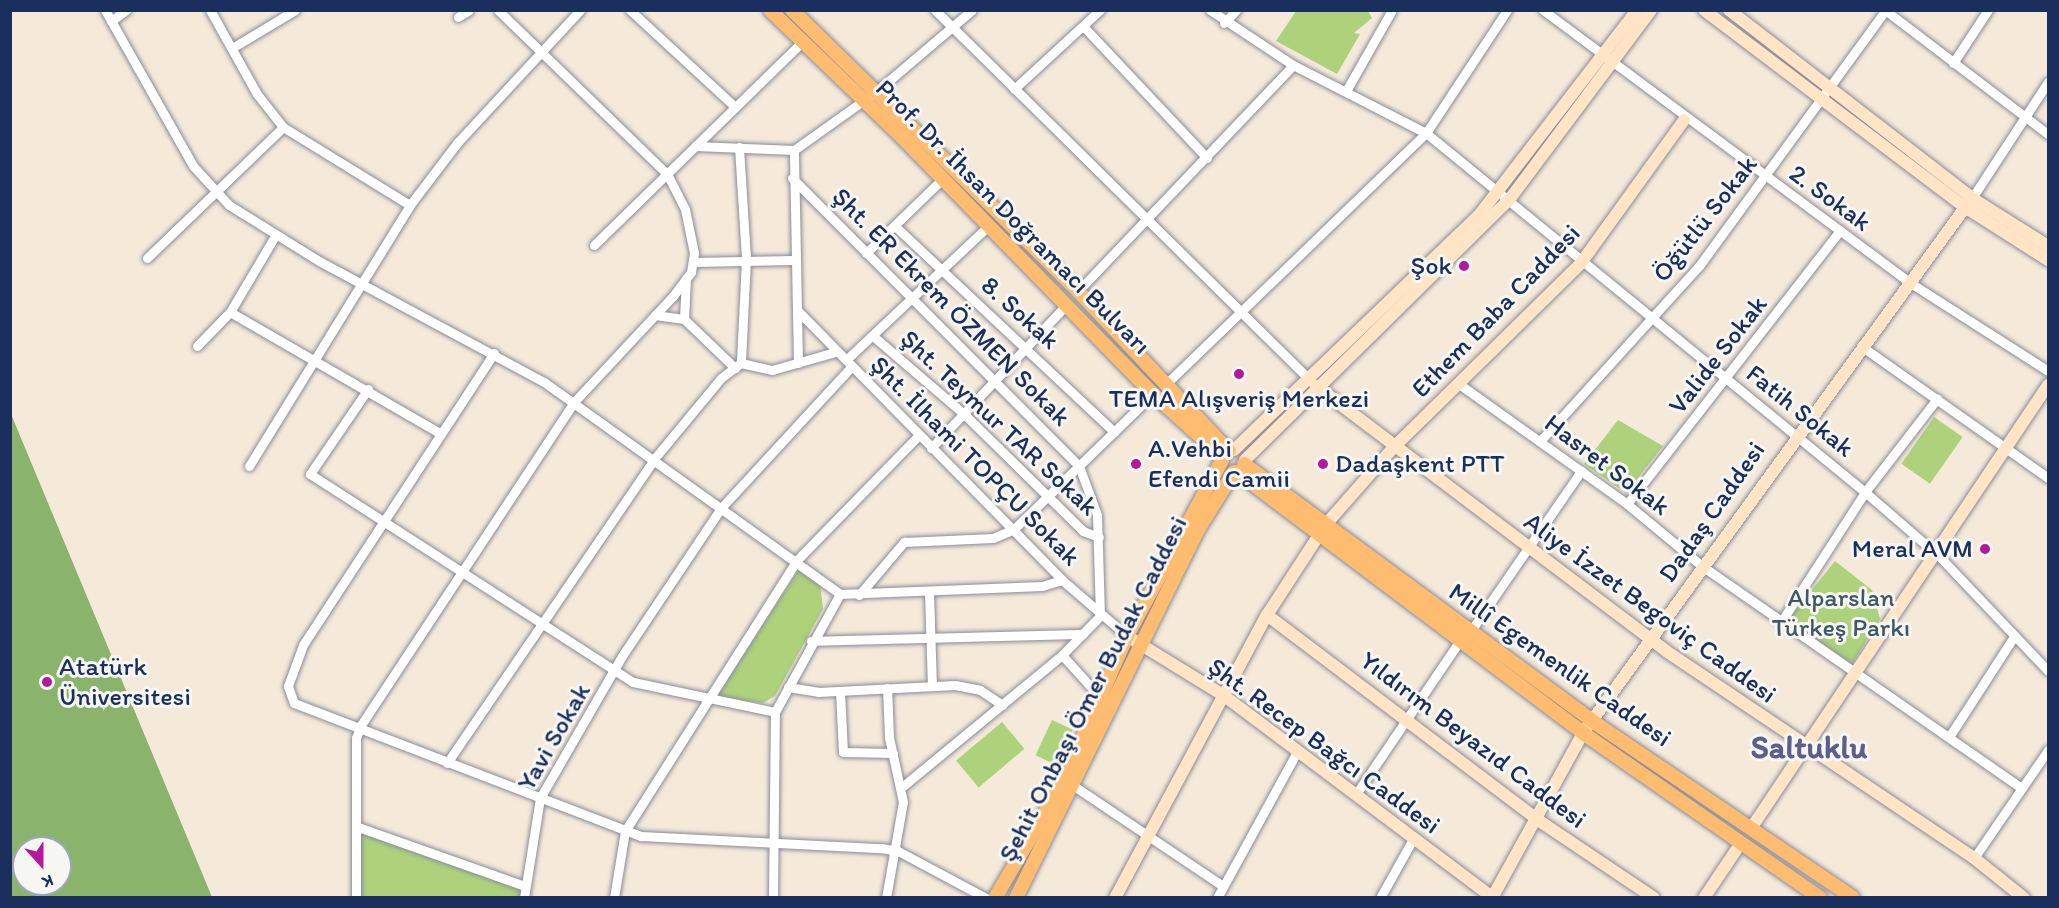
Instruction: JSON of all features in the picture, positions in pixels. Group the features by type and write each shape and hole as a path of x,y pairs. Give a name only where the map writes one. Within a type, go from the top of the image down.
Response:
{"main road":[{"name":"Prof. Dr. İhsan Doğramacı Bulvarı","path":"770,10 943,178 1153,394 1227,454"},
{"name":"Prof. Dr. İhsan Doğramacı Bulvarı","path":"792,10 878,90 1078,291 1167,383 1227,454"},
{"path":"1227,454 1240,467"},
{"path":"1227,454 1240,467"},
{"name":"Şehit Onbaşı Ömer Budak Caddesi","path":"995,897 1069,783 1100,697 1126,636 1227,454"},
{"name":"Şehit Onbaşı Ömer Budak Caddesi","path":"1016,897 1069,783 1142,646 1199,528 1240,467"},
{"name":"Millî Egemenlik Caddesi","path":"1240,467 1328,522 1470,632 1592,720 1853,897"},
{"name":"Millî Egemenlik Caddesi","path":"1240,467 1319,535 1459,642 1583,733 1820,897"}],"street":[{"path":"105,10 194,167 216,193 275,236 361,284 494,353 574,402 797,560 840,594 1042,586 1062,580"},
{"path":"111,21 126,10"},
{"path":"210,10 283,128 410,205"},
{"path":"232,48 295,10"},
{"path":"458,17 469,10"},
{"path":"356,897 359,731 574,402 655,315 686,278 693,262 685,209 667,174 498,10"},
{"path":"249,466 314,357 410,205 457,143 580,10"},
{"path":"630,10 735,107"},
{"path":"935,10 1146,224 1312,382"},
{"path":"695,146 794,150 861,98 878,90 954,29 972,10"},
{"path":"1014,89 1100,10"},
{"name":"Fatih Sokak","path":"1210,10 1224,23 1293,65 1426,133 1504,196 1581,263 1654,317 1865,492 1939,556 2049,671"},
{"path":"1224,23 1236,10"},
{"path":"1167,383 1426,133 1507,10"},
{"name":"2. Sokak","path":"1543,10 1684,120 1765,175 1909,282 2049,371"},
{"path":"1227,454 1312,382 1504,196 1607,58 1637,10"},
{"path":"1607,58 1651,10"},
{"path":"1704,10 1822,99 2049,260"},
{"path":"1729,10 1831,87 1967,202 2049,246"},
{"path":"1953,63 1988,10"},
{"path":"1885,11 2049,134"},
{"name":"Öğütlü Sokak","path":"1541,440 1700,266 1885,11"},
{"path":"1346,92 1387,12"},
{"path":"1083,26 1207,158"},
{"path":"594,245 802,42"},
{"path":"931,448 1029,348 1078,291 1146,224 1293,65"},
{"path":"1967,202 2049,82"},
{"name":"Ethem Baba Caddesi","path":"1328,522 1394,447 1581,263 1684,120"},
{"path":"147,258 283,128"},
{"path":"447,763 544,625 654,459 738,365 746,259 739,147"},
{"path":"794,150 793,260 798,311 798,363"},
{"name":"Şht. ER Ekrem ÖZMEN Sokak","path":"792,178 913,296 1079,466"},
{"path":"866,252 897,228 943,178"},
{"name":"Dadaş Caddesi","path":"1492,897 1583,733 1795,434 1967,202"},
{"name":"Yavi Sokak","path":"524,897 540,798 617,671 721,508 873,336 988,226"},
{"name":"8. Sokak","path":"897,228 941,271 1029,348 1114,432"},
{"name":"Valide Sokak","path":"1627,504 1840,230"},
{"path":"197,346 230,312 275,236"},
{"path":"693,262 746,259 793,260"},
{"path":"684,319 686,278"},
{"name":"Şht. İlhami TOPÇU Sokak","path":"798,311 835,352 850,362 918,436 1014,529 1062,580 1100,616 1126,636"},
{"path":"230,312 314,357 440,433"},
{"path":"655,315 684,319 738,365 772,370 835,352"},
{"name":"Şht. Teymur TAR Sokak","path":"873,336 964,414 1083,531 1099,537"},
{"path":"1861,346 2049,478"},
{"path":"494,353 382,519 303,645 288,686 294,703 359,731 625,831 776,846 898,851 986,897"},
{"path":"1240,467 1312,382"},
{"name":"Aliye İzzet Begoviç Caddesi","path":"1312,382 1528,548 1807,747 1974,858 2024,897"},
{"name":"Hasret Sokak","path":"1459,384 1541,440 1627,504 1702,566 2022,788"},
{"path":"1752,827 1860,674 2049,385"},
{"path":"368,389 310,474 544,625 617,671 654,691 775,712"},
{"path":"860,595 904,542 993,538 1014,529 1153,394"},
{"path":"1781,622 1865,492 1937,399"},
{"path":"614,897 625,831 797,560 918,436"},
{"path":"903,786 1062,655 1100,616 1099,537 1079,466"},
{"path":"1470,632 1581,471"},
{"path":"1115,897 1267,615 1319,535"},
{"path":"929,592 932,685"},
{"path":"772,897 776,846 775,712 811,641 840,594"},
{"name":"Yıldırım Beyazıd Caddesi","path":"1267,615 1535,818 1654,897"},
{"path":"811,641 930,640 1083,634"},
{"name":"Şht. Recep Bağcı Caddesi","path":"1126,636 1223,695 1492,897"},
{"path":"1948,737 2015,636"},
{"path":"1356,794 1459,642"},
{"path":"1062,655 1100,697"},
{"path":"788,687 840,691 932,685 969,687 1002,705"},
{"path":"886,897 898,851 903,786 893,753 887,688"},
{"path":"840,691 843,752 893,753"},
{"path":"1974,858 2049,750"},
{"path":"1217,897 1297,752"},
{"path":"1069,783 1148,833 1223,886"},
{"path":"358,827 525,886"},
{"path":"1380,897 1413,839"},
{"path":"1704,897 1741,843"}],"green space":[{"path":"1296,11 1368,11 1372,18 1354,33 1360,34 1337,74 1276,41"},
{"name":"Atatürk Üniversitesi","path":"11,414 212,897 11,897"},
{"path":"1934,417 1963,437 1930,484 1901,464"},
{"path":"1618,420 1663,446 1626,493 1584,464"},
{"name":"Alparslan Türkeş Parkı","path":"1835,561 1872,590 1880,619 1852,664 1788,620"},
{"path":"798,571 820,583 823,609 775,696 763,703 716,697"},
{"path":"1052,720 1073,730 1056,765 1036,755"},
{"path":"1002,722 1024,749 979,787 956,761"},
{"path":"358,827 525,886 524,897 356,898"}],"place":[{"name":"Şok","path":"1464,266"},
{"name":"TEMA Alışveriş Merkezi","path":"1239,374"},
{"name":"A.Vehbi Efendi Camii","path":"1136,464"},
{"name":"Dadaşkent PTT","path":"1323,464"},
{"name":"Meral AVM","path":"1985,549"},
{"name":"Atatürk Üniversitesi","path":"47,682"}],"district":[{"name":"Saltuklu","path":"1809,747"}]}
